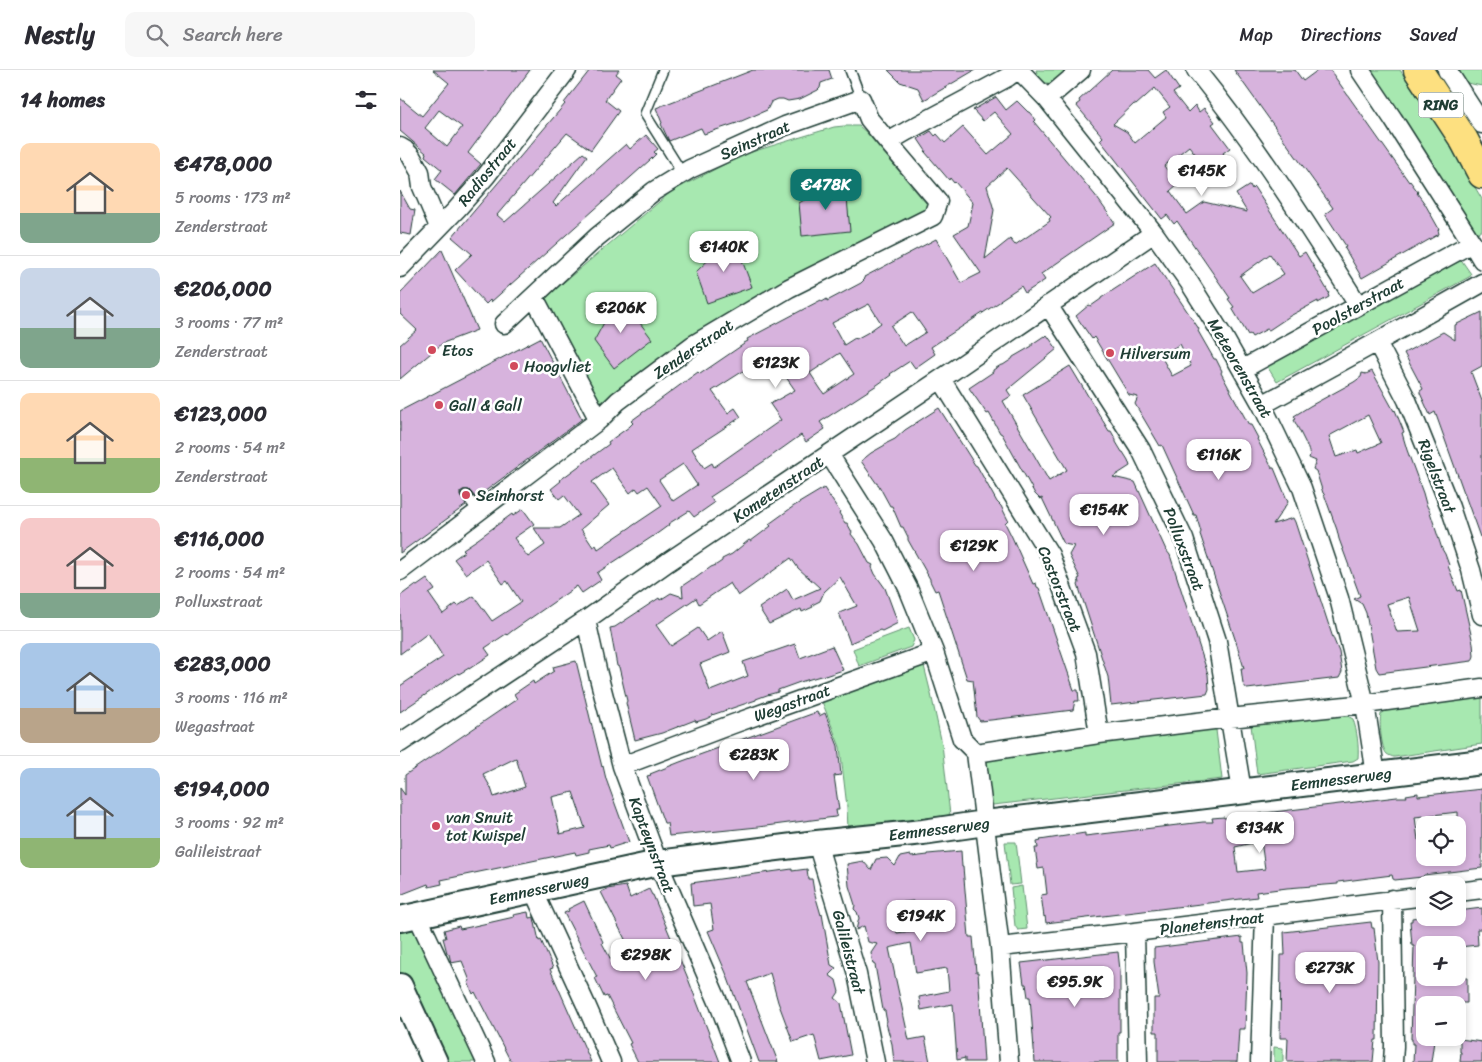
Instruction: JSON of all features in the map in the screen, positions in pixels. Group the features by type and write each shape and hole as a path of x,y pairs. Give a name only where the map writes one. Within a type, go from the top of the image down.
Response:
{"main road":[{"name":"RING","path":"1418,70 1473,132 1482,162"},
{"name":"RING","path":"1473,132 1482,174"}],"street":[{"name":"Radiostraat","path":"400,268 486,176 567,70"},
{"path":"861,99 869,119 888,142 1018,70"},
{"name":"Meteorenstraat","path":"1018,70 1047,100 1154,233 1189,282 1244,369 1302,488 1339,598 1365,704 1376,775"},
{"path":"1047,100 1081,70"},
{"path":"1196,70 1260,156 1302,217 1358,305"},
{"path":"1360,70 1482,260"},
{"path":"1447,70 1476,105 1473,132"},
{"name":"Seinstraat","path":"504,324 597,237 654,191 690,169 785,126 861,99"},
{"name":"Zenderstraat","path":"400,571 599,420 618,401 693,345 789,288 933,216 938,201 888,142"},
{"path":"400,147 411,156 420,172 422,187 440,227"},
{"name":"Kometenstraat","path":"400,742 586,620 668,562 1154,233"},
{"name":"Poolsterstraat","path":"1244,369 1472,243"},
{"path":"1262,405 1482,283"},
{"path":"534,297 599,420"},
{"name":"Polluxstraat","path":"1048,305 1141,450 1184,538 1217,641 1242,791"},
{"name":"Rigelstraat","path":"1378,342 1407,400 1450,508 1471,570 1482,615"},
{"name":"Castorstraat","path":"941,379 1050,555 1086,653 1099,734"},
{"path":"830,454 884,541 908,588 934,652 962,739 976,753 1000,946 1009,1062"},
{"name":"Kapteynstraat","path":"586,620 622,766 658,864 719,1004 741,1062"},
{"name":"Wegastraat","path":"622,766 934,652"},
{"path":"976,753 1099,734 1365,704 1482,688"},
{"name":"Eemnesserweg","path":"408,917 658,864 1482,762"},
{"name":"Galileistraat","path":"817,843 857,974 875,1062"},
{"path":"1466,891 1482,889"},
{"path":"533,890 611,1062"},
{"name":"Planetenstraat","path":"1000,946 1135,932 1416,897"},
{"path":"1392,900 1393,1062"},
{"path":"1260,1062 1265,916"},
{"path":"408,917 486,1062"},
{"path":"1135,932 1138,1062"},
{"path":"400,986 435,1062"}],"lane":[{"path":"663,70 644,114 682,174"},
{"path":"850,70 861,99"},
{"path":"466,495 478,511"}],"green space":[{"path":"1036,70 1067,70 1070,73 1056,82 1046,83 1042,81"},
{"path":"1368,70 1400,70 1446,139 1482,199 1482,230 1474,236"},
{"path":"1457,70 1482,70 1482,86 1467,83"},
{"path":"859,126 866,132 931,209 798,281 778,283 600,403 545,298 672,191 745,154 834,127"},
{"path":"1462,261 1471,274 1469,277 1277,382 1268,368 1268,364"},
{"path":"909,628 914,640 911,647 859,666 853,649"},
{"path":"923,662 942,744 950,815 848,829 840,747 821,699"},
{"path":"1482,692 1482,744 1394,757 1385,751 1380,722 1381,714 1387,710 1386,704"},
{"path":"1345,710 1346,715 1353,719 1357,733 1358,758 1353,761 1257,774 1251,725 1254,722"},
{"path":"1212,727 1216,730 1222,779 993,805 985,782 984,768 992,753"},
{"path":"1005,842 1016,842 1021,884 1010,885"},
{"path":"1022,886 1027,929 1018,930 1015,926 1011,888"},
{"path":"414,926 477,1062 439,1062 400,975 400,931"},
{"path":"1274,1047 1283,1048 1283,1062 1274,1062"}],"building":[{"path":"433,70 530,70 468,153 481,164 455,195 435,179 442,170 425,156 426,153 400,131 400,98 422,116 449,83","holes":["439,110 462,127 447,147 425,128"]},
{"path":"590,70 619,70 616,74 621,78 605,100 619,111 591,150 567,133 497,215 505,222 583,153 587,156 553,203 556,206 626,144 630,149 646,135 658,149 654,152 656,154 491,302 490,300 486,304 455,270 472,254 452,237 565,104"},
{"path":"753,70 829,70 832,79 821,83 818,90 800,99 788,101 778,99 771,102 767,110 737,123 704,134 701,128 669,141 656,108"},
{"path":"888,70 975,70 924,100 918,88 900,82"},
{"path":"1112,70 1148,70 1155,78 1166,70 1179,89 1173,93 1188,112 1195,105 1199,112 1204,108 1215,122 1212,124 1230,148 1223,153 1225,156 1208,170 1189,146 1164,166 1178,184 1170,191 1187,214 1204,202 1247,212 1236,194 1250,185 1252,189 1254,187 1299,256 1305,252 1329,293 1329,297 1290,316 1269,330 1267,329 1252,337 1250,334 1248,335 1232,308 1234,307 1228,299 1230,298 1177,221 1174,224 1167,215 1162,219 1100,140 1103,137 1076,105 1080,102 1079,100","holes":["1155,88 1170,107 1163,112 1166,117 1135,143 1127,132 1113,124 1134,104 1136,105","1270,254 1284,274 1252,293 1240,276"]},
{"path":"1234,70 1295,70 1303,81 1318,70 1330,70 1418,192 1439,229 1439,234 1362,278 1344,247 1346,246 1325,214 1333,208"},
{"path":"996,97 1006,110 1017,101 1036,120 1034,122 1095,195 1115,223 1041,274 1045,280 1025,293 1021,286 1000,300 931,347 935,354 915,368 910,361 890,374 877,385 820,422 825,429 806,442 801,435 710,497 714,503 694,517 689,511 668,524 658,533 597,573 601,580 582,593 577,586 507,635 485,648 490,655 469,669 458,673 400,712 400,686 443,657 428,633 400,654 400,596 427,579 435,590 429,594 443,614 456,604 458,606 474,596 492,621 521,602 507,581 503,584 486,560 466,574 454,559 465,551 463,549 512,514 513,516 523,509 534,524 514,538 528,557 545,545 534,528 560,528 579,515 564,495 559,499 551,489 629,427 633,423 631,421 698,372 700,374 744,344 748,341 747,339 821,300 822,302 827,299 827,301 861,283 865,279 864,277 936,239 961,283 981,273 954,234 968,226 973,203 955,182 950,178 949,180 925,152 918,139 931,131 935,136 937,134 945,143 963,127 988,155 1013,134 994,112 983,121 973,110","holes":["1007,168 1051,217 1050,221 1015,245 1010,239 985,259 994,210 987,186","869,304 881,323 844,345 832,323","912,312 926,332 904,346 891,326","840,353 854,374 824,394 810,373","759,361 768,377 781,370 795,390 770,404 781,420 714,467 712,463 704,468 692,449 741,417 735,408 728,413 712,391","683,464 697,485 673,501 659,480","612,468 630,493 636,488 639,492 648,486 662,506 598,549 596,545 593,547 581,529 609,505 592,482"]},
{"path":"845,177 850,231 802,236 799,203"},
{"path":"400,191 410,209 415,210 411,235 400,233"},
{"path":"733,236 752,287 707,303 696,272"},
{"path":"442,250 477,330 443,343 400,379 400,345 417,330 400,314 400,294"},
{"path":"1155,263 1199,329 1198,331 1214,359 1216,359 1222,371 1221,373 1238,405 1249,425 1251,425 1272,468 1274,468 1288,502 1273,524 1293,518 1295,522 1339,652 1342,672 1339,678 1247,689 1243,684 1241,668 1244,668 1200,534 1196,515 1194,515 1162,445 1160,446 1135,404 1138,397 1129,395 1094,337 1092,339 1076,316","holes":["1180,344 1191,366 1172,376 1161,356"]},
{"path":"619,295 652,339 614,368 594,341"},
{"path":"1482,312 1482,366 1471,372 1482,401 1482,537 1480,537 1435,412 1430,415 1420,393 1423,389 1404,353 1443,332 1455,340 1455,325"},
{"path":"1047,335 1057,349 1007,390 1011,396 1003,401 1049,481 1067,470 1023,395 1070,366 1128,460 1130,466 1113,477 1135,482 1170,555 1208,674 1209,689 1207,694 1111,705 1108,677 1078,585 1078,579 1080,578 1069,555 1074,546 1064,544 1042,498 1040,499 1035,494 989,413 987,414 969,388"},
{"path":"540,338 582,419 476,498 469,490 460,492 460,496 466,505 400,553 400,411"},
{"path":"1372,371 1395,410 1404,432 1402,433 1407,450 1448,566 1458,591 1461,590 1473,643 1474,656 1472,661 1379,673 1376,668 1366,613 1362,604 1354,599 1360,596 1316,471 1313,469 1316,461 1309,458 1307,446 1294,420 1296,419 1294,416 1354,382 1361,377 1362,373 1366,374","holes":["1368,415 1381,443 1358,453 1357,450 1336,457 1329,436","1409,597 1420,631 1397,632 1387,604"]},
{"path":"939,408 1001,506 1008,520 1005,523 1033,584 1036,583 1039,588 1074,690 1078,690 1079,701 1075,701 1073,710 980,721 977,717 973,680 967,679 938,590 935,591 892,506 890,506 878,484 861,461"},
{"path":"824,488 845,523 847,523 852,532 851,534 859,544 869,563 873,565 875,574 885,588 898,623 850,643 839,613 857,606 840,577 824,592 820,601 812,605 813,607 802,612 801,609 769,624 759,608 787,589 793,600 820,588 798,568 791,558 738,596 730,583 699,604 696,598 656,625 671,646 698,628 707,641 722,631 730,652 700,664 710,691 748,676 743,662 795,644 800,658 832,646 843,670 800,682 778,690 778,692 712,715 706,719 696,722 695,720 662,733 635,740 610,628 615,627 659,598 660,600 671,593 683,597 682,586 722,561 722,559 732,554 749,540 751,541 771,526 769,524 794,506"},
{"path":"576,661 602,767 629,842 610,848 609,845 589,849 589,852 576,855 575,852 441,880 442,884 429,887 428,884 400,895 400,788 405,795 405,775 517,699 514,694 533,681 534,684 554,671 553,667","holes":["516,758 525,787 494,797 483,774","573,792 585,828 560,834 552,797"]},
{"path":"817,712 819,716 825,713 838,746 841,775 834,776 839,810 836,810 837,816 758,827 669,836 667,823 664,823 647,776"},
{"path":"1482,789 1482,868 1395,880 1392,875 1338,882 1338,884 1287,888 1256,892 1257,897 1046,923 1041,895 1047,894 1044,868 1038,869 1035,848 1038,848 1037,842 1040,840 1085,833 1085,836 1213,822 1212,818 1407,797 1406,795 1418,793 1418,796","holes":["1261,841 1265,869 1238,872 1235,847"]},
{"path":"961,851 969,937 973,937 976,972 978,972 984,1062 965,1062 965,1058 957,1060 953,1004 921,1010 919,997 949,991 947,968 916,973 911,943 889,948 909,1040 925,1037 930,1062 894,1062 892,1044 871,953 877,944 868,942 864,926 856,930 859,918 854,909 855,905 849,886 847,864 863,861 871,870 876,859 887,858 895,866 900,857","holes":["913,901 918,930 897,933 888,904"]},
{"path":"792,869 792,871 807,869 809,879 812,879 822,914 831,965 836,968 829,975 836,980 839,992 835,998 841,1003 851,1055 821,1061 814,1035 793,1042 778,1002 770,973 747,982 778,1062 759,1062 726,973 708,931 714,929 710,904 693,906 691,883"},
{"path":"626,886 630,898 649,889 653,895 720,1062 638,1062 629,1044 631,1043 607,996 604,997 595,978 597,977 564,913 584,901 602,943 615,967 634,957 601,892 607,889"},
{"path":"1482,908 1482,929 1477,929 1478,945 1466,946 1466,936 1416,936 1416,986 1466,986 1467,978 1467,1003 1466,996 1416,996 1416,1046 1433,1046 1431,1062 1413,1062 1414,1044 1412,1044 1411,1039 1414,946 1412,946 1410,921 1412,921 1412,918 1416,917 1416,926 1466,926 1466,910"},
{"path":"528,912 529,918 534,917 539,941 541,940 553,968 550,969 591,1062 511,1062 475,992 473,994 462,961 451,963 443,938 446,938 444,930 459,926 460,929 470,927"},
{"path":"1371,922 1372,928 1374,928 1378,962 1377,1040 1375,1040 1373,1062 1287,1062 1288,1038 1280,1038 1281,955 1285,955 1284,932"},
{"path":"1242,937 1247,973 1245,1029 1239,1029 1237,1062 1158,1062 1158,1032 1154,1032 1154,998 1159,998 1154,948"},
{"path":"1118,952 1120,970 1120,1032 1118,1032 1118,1062 1035,1062 1030,997 1028,997 1026,984 1024,984 1021,963"},
{"path":"1466,1040 1482,1042 1482,1062 1460,1062 1460,1046 1466,1046"}],"place":[{"name":"Etos","path":"432,350"},
{"name":"Hilversum","path":"1110,353"},
{"name":"Hoogvliet","path":"514,366"},
{"name":"Gall & Gall","path":"439,405"},
{"name":"Seinhorst","path":"466,495"},
{"name":"van Snuit tot Kwispel","path":"436,826"}]}
